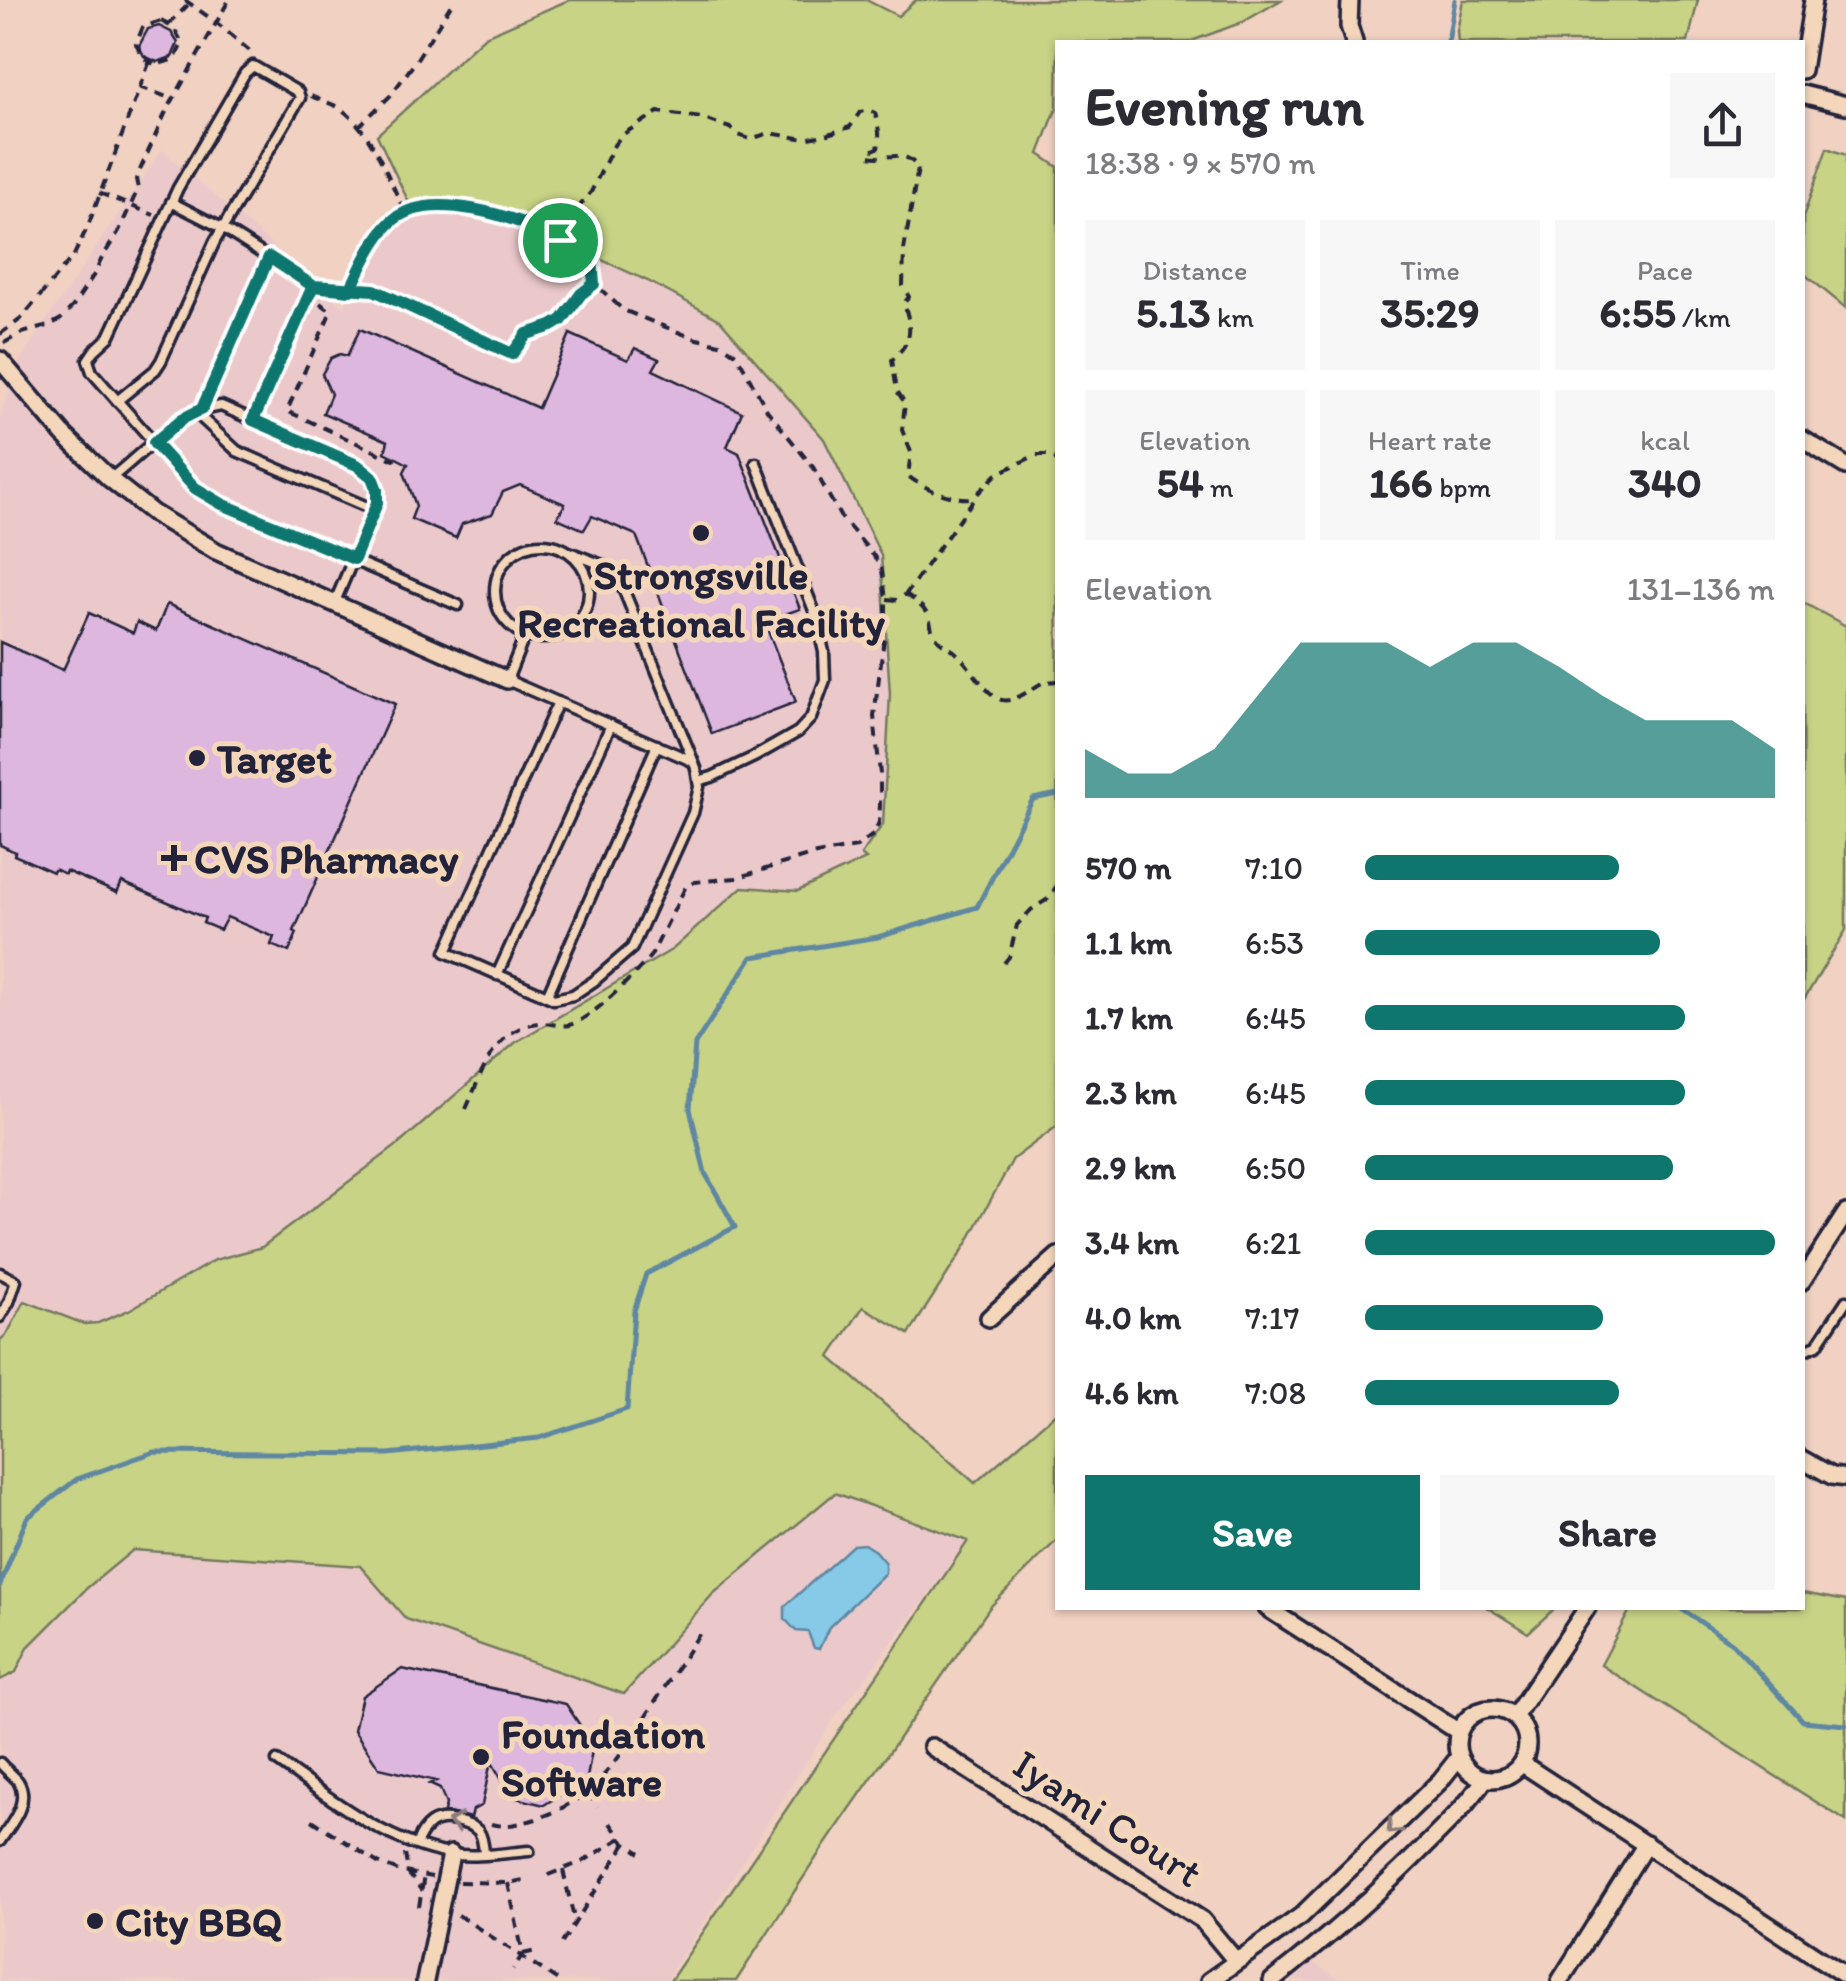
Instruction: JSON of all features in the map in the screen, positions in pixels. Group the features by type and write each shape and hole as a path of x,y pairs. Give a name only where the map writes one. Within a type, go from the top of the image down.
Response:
{"street":[{"path":"1350,0 1349,26 1353,40"},
{"path":"1805,52 1814,0"},
{"path":"1805,95 1846,105"},
{"path":"0,360 63,434 110,480 154,514 216,551 508,680"},
{"path":"1805,442 1846,466"},
{"path":"1805,1277 1840,1236 1846,1213"},
{"path":"989,1318 1055,1259"},
{"path":"1805,1461 1832,1476 1846,1478"},
{"path":"1270,1610 1460,1732"},
{"path":"1514,1717 1586,1610"},
{"path":"1493,1709 1514,1717 1526,1737 1527,1748 1521,1763 1508,1776 1496,1779 1485,1778 1465,1767 1457,1746 1460,1732 1472,1716 1493,1709"},
{"name":"Iyami Court","path":"932,1747 1202,1920 1236,1961"},
{"path":"1209,1981 1301,1916 1440,1781 1459,1757"},
{"path":"1521,1763 1846,1976"},
{"path":"1272,1981 1391,1880 1468,1803 1485,1778"},
{"path":"1560,1981 1646,1844"},
{"path":"425,1981 451,1854"}],"lane":[{"path":"117,401 162,361 222,228 300,98 298,92 254,66 246,73 171,202 109,337 88,360 92,372 117,401 154,443 195,488 222,504 458,605"},
{"path":"171,202 222,228 313,286 374,290 512,354"},
{"path":"199,410 269,257"},
{"path":"253,420 313,286"},
{"path":"110,480 182,419 199,410 221,406 357,465 372,477 377,503 334,604"},
{"path":"199,410 237,451 374,510"},
{"path":"698,781 740,764 798,732 811,718 824,680 824,652 815,613 756,463"},
{"path":"558,702 446,952 554,998 573,995 594,982 632,948 694,813 699,787 694,762 620,581 610,568 564,550 539,544 527,547 506,561 500,572 498,608 514,629 525,635 557,636 567,631 582,616 589,584 580,564 564,550"},
{"path":"525,635 508,680 694,762"},
{"path":"497,975 610,725"},
{"path":"547,996 657,745"},
{"path":"0,1274 16,1281 0,1317"},
{"path":"1805,1350 1817,1345 1846,1301"},
{"path":"278,1761 372,1824 416,1844 451,1854 529,1850"},
{"path":"0,1763 19,1782 23,1796 18,1814 0,1841"},
{"path":"416,1844 428,1825 443,1818 470,1824 480,1832 484,1855"}],"path":[{"path":"0,346 22,332 61,319 95,274 131,206 138,189 136,179 173,100 229,0"},
{"path":"358,127 390,96 454,0"},
{"path":"168,25 190,1"},
{"path":"160,22 174,28 182,44 175,59 156,66 149,63 136,44 143,26 160,22"},
{"path":"0,334 22,319 74,255 149,63"},
{"path":"140,87 173,100"},
{"path":"560,240 622,134 658,112 701,118 750,140 770,133 805,139 828,134 850,127 860,112 874,113 880,144 868,156 904,156 918,168 903,261 904,291 908,297 904,303 910,331 907,344 892,365 897,391 905,403 902,430 911,452 908,476 936,491 973,500"},
{"path":"365,134 405,212"},
{"path":"99,193 154,214"},
{"path":"350,290 383,232 405,212 433,207 471,208 530,226 560,240 592,261 594,284 623,310 692,338 724,345 737,355 761,400 802,451 840,516 882,570 886,622 874,716 880,774 879,822 874,834 857,847 811,854 736,878 686,886 644,964 601,1004 571,1025 542,1022 506,1035 490,1057 466,1108"},
{"path":"512,354 527,334 562,320 581,294 594,284"},
{"path":"316,300 331,311 287,412 394,460 396,457"},
{"path":"886,599 897,600 906,594 973,500 997,474 1036,455 1055,459"},
{"path":"906,594 930,618 936,638 955,652 986,692 1003,701 1015,700 1045,682 1055,681"},
{"path":"1004,964 1017,925 1055,890"},
{"path":"488,1822 494,1826 532,1820 587,1792 618,1760 700,1632"},
{"path":"587,1792 598,1806"},
{"path":"312,1820 378,1863 432,1877"},
{"path":"610,1823 626,1844 640,1853"},
{"path":"548,1875 598,1854 621,1838"},
{"path":"562,1943 626,1844"},
{"path":"405,1854 408,1872 422,1892"},
{"path":"563,1870 575,1923"},
{"path":"420,1907 424,1875"},
{"path":"458,1881 524,1880"},
{"path":"508,1883 522,1955"},
{"path":"458,1914 558,1980"},
{"path":"513,1969 522,1955 540,1950"}],"shaded area":[{"path":"162,150 344,307 411,207 456,203 488,208 648,281 720,320 824,439 881,555 890,694 883,825 861,855 873,861 798,891 741,888 673,949 516,1042 400,1143 262,1247 215,1260 129,1310 98,1323 85,1324 26,1301 0,1340 0,417 19,361"},
{"path":"835,1493 968,1542 834,1719 666,1981 0,1981 0,1680 16,1672 28,1647 132,1550 361,1566 406,1619 624,1694 713,1594"},
{"path":"1313,1963 1342,1981 1290,1981"}],"green space":[{"path":"569,0 866,0 898,16 916,0 1281,0 1243,22 1194,40 1055,40 1055,112 1039,154 1055,165 1055,1128 1013,1159 966,1245 909,1334 863,1307 830,1357 975,1483 1055,1414 1055,1542 990,1607 736,1981 670,1981 968,1541 835,1493 713,1594 624,1694 406,1619 360,1566 133,1550 87,1588 28,1647 16,1672 0,1680 0,1340 25,1301 84,1324 98,1323 129,1310 215,1260 262,1247 400,1143 516,1042 673,949 742,887 798,891 866,859 861,855 883,824 890,694 881,555 824,439 720,320 648,281 488,208 456,203 411,207 377,135 485,36"},
{"path":"1463,0 1698,0 1688,40 1458,40"},
{"path":"1827,148 1846,155 1846,308 1805,275 1805,211"},
{"path":"1805,604 1846,626 1846,930 1805,998"},
{"path":"1805,1593 1846,1601 1846,1821 1601,1665 1630,1610 1805,1610"},
{"path":"1491,1610 1553,1610 1528,1633"}],"water":[{"path":"864,1544 885,1563 885,1573 829,1627 819,1649 814,1648 808,1632 796,1631 785,1619 785,1606 853,1545"}],"building":[{"path":"159,26 171,32 178,43 172,57 157,62 144,56 139,46 148,29"},
{"name":"Strongsville Recreational Facility","path":"360,329 538,408 570,334 628,360 635,348 659,359 653,370 742,412 727,447 739,453 800,609 764,621 796,702 712,734 636,535 592,516 584,530 557,518 565,504 520,485 503,492 492,514 462,524 456,538 411,519 416,506 404,472 408,464 385,452 388,441 323,413 331,394 322,374 331,358 347,356"},
{"name":"Target","path":"167,604 395,704 294,931 297,933 289,952 271,945 274,937 227,917 220,930 203,923 205,918 122,882 117,893 66,871 53,872 0,845 0,642 63,670 89,613 133,633 137,622 156,631"},
{"name":"Foundation Software","path":"402,1669 566,1704 593,1745 587,1778 544,1805 512,1797 491,1761 482,1805 473,1810 471,1818 444,1812 446,1804 440,1789 429,1784 436,1781 379,1768 354,1730 362,1696"}],"waterway":[{"path":"1448,40 1455,0"},
{"path":"0,1585 27,1518 77,1479 154,1452 388,1454 539,1438 627,1409 634,1311 646,1274 735,1227 705,1173 690,1109 695,1044 752,957 878,937 977,907 1033,799 1055,795"},
{"path":"1683,1610 1733,1644 1803,1721 1846,1725"}],"place":[{"name":"Strongsville Recreational Facility","path":"701,533"},
{"name":"Target","path":"197,758"},
{"name":"CVS Pharmacy","path":"174,858"},
{"name":"Foundation Software","path":"481,1757"},
{"name":"City BBQ","path":"95,1921"}],"route":[{"path":"560,240 530,226 471,208 417,209 392,221 350,290 313,286 253,420 357,465 372,477 377,503 354,559 222,504 195,488 154,443 182,419 202,409 269,257 313,286 350,290 374,290 512,354 527,334 562,320 581,294 594,284 592,261 560,240"}]}
